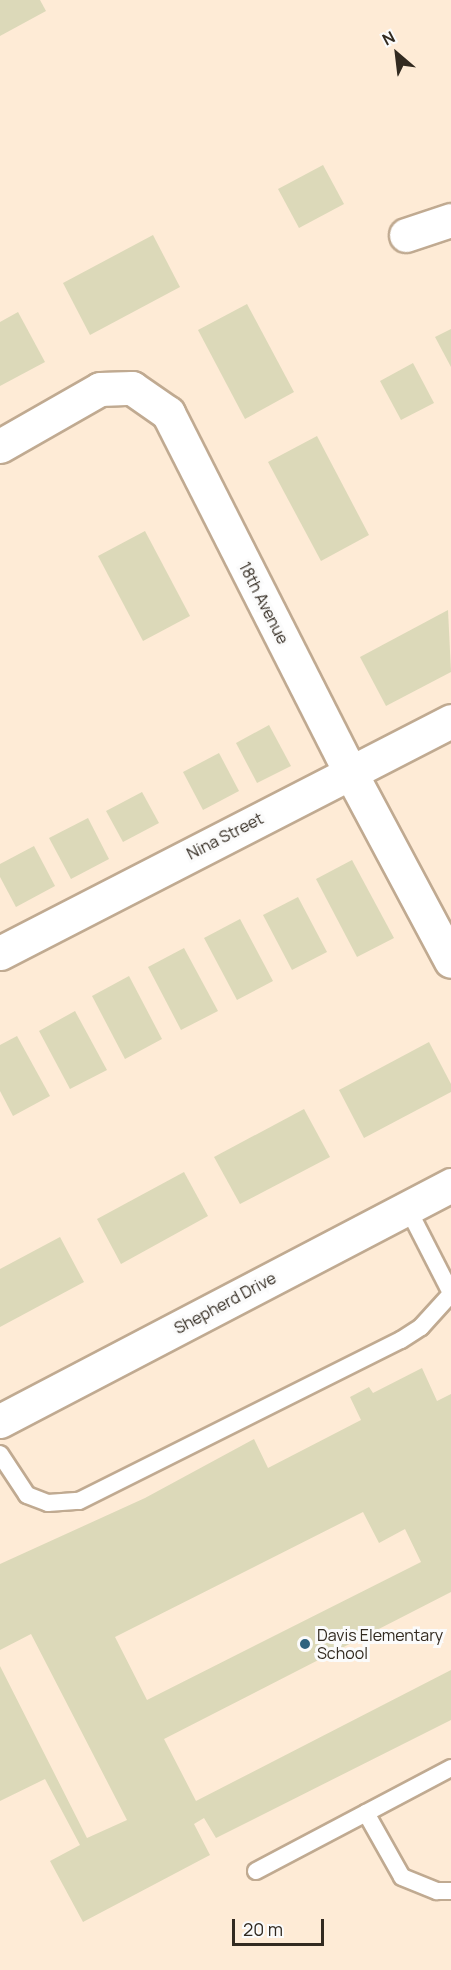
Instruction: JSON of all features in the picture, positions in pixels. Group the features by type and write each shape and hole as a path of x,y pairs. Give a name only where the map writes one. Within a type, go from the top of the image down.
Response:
{"street":[{"path":"406,235 451,220"},
{"name":"18th Avenue","path":"0,446 100,389 132,388 168,412 350,772 451,961"},
{"name":"Nina Street","path":"0,953 451,721"},
{"name":"Shepherd Drive","path":"0,1421 451,1185"}],"lane":[{"path":"0,1454 27,1495 48,1503 79,1501 422,1327 451,1294 407,1208"},
{"path":"256,1871 451,1768"},
{"path":"366,1814 402,1876 437,1891 451,1891"}],"building":[{"path":"0,0 40,0 46,11 0,36"},
{"path":"323,165 344,204 299,228 278,189"},
{"path":"153,235 180,287 90,335 63,283"},
{"path":"247,304 294,392 245,419 198,330"},
{"path":"18,312 45,362 0,386 0,322"},
{"path":"451,329 451,367 435,337"},
{"path":"413,363 434,403 401,420 380,381"},
{"path":"317,436 369,535 321,561 268,462"},
{"path":"145,531 190,616 143,641 98,556"},
{"path":"448,610 451,672 386,706 360,657"},
{"path":"269,725 291,766 257,783 236,743"},
{"path":"219,753 239,791 203,810 183,772"},
{"path":"142,792 159,823 123,842 106,811"},
{"path":"88,818 109,859 71,879 49,838"},
{"path":"34,846 55,886 16,907 0,877 0,864"},
{"path":"352,860 394,938 357,957 316,879"},
{"path":"298,897 327,952 292,970 263,915"},
{"path":"240,919 273,981 237,1000 204,938"},
{"path":"184,948 218,1011 181,1030 148,967"},
{"path":"129,976 162,1039 125,1059 92,996"},
{"path":"75,1011 107,1070 70,1089 39,1031"},
{"path":"17,1036 50,1096 13,1116 0,1091 0,1045"},
{"path":"429,1042 451,1084 451,1092 364,1138 339,1090"},
{"path":"304,1109 330,1157 240,1204 214,1157"},
{"path":"184,1172 208,1216 121,1264 97,1219"},
{"path":"60,1237 84,1282 0,1327 0,1269"},
{"name":"Davis Elementary School","path":"422,1368 437,1401 451,1394 451,1592 164,1739 196,1801 451,1670 451,1720 216,1838 204,1818 194,1824 210,1855 83,1922 50,1861 80,1845 45,1779 0,1801 0,1666 87,1838 127,1820 31,1634 0,1650 0,1564 145,1498 254,1439 268,1468 361,1420 350,1397 369,1387 373,1393","holes":["363,1512 379,1543 405,1529 421,1562 147,1700 115,1637"]}],"place":[{"name":"Davis Elementary School","path":"305,1644"}]}
